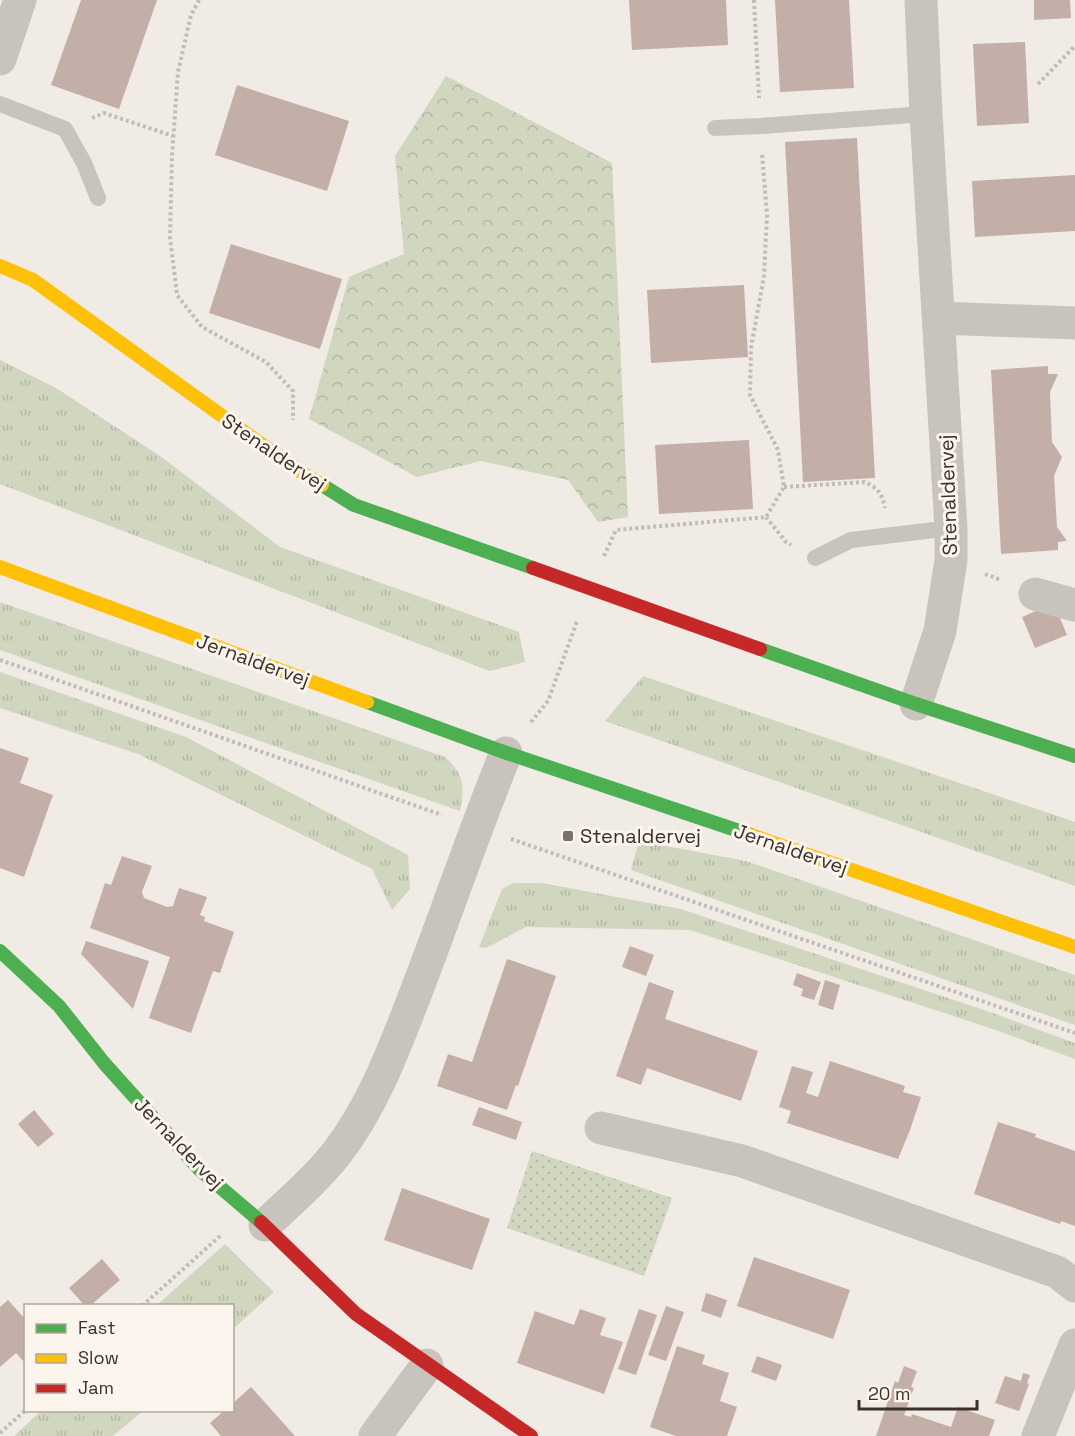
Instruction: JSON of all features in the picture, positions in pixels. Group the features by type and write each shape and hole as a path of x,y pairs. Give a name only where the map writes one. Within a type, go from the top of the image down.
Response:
{"street":[{"path":"0,59 20,0"},
{"name":"Stenaldervej","path":"916,704 940,631 951,560 921,0"},
{"name":"Stenaldervej","path":"0,266 33,280 293,467 354,505 916,704 1075,756"},
{"path":"939,318 1075,323"},
{"name":"Jernaldervej","path":"0,567 506,753 894,883 1075,948"},
{"path":"1035,594 1075,605"},
{"path":"256,1218 302,1192 336,1153 366,1106 397,1043 433,950 476,827 506,753"},
{"name":"Jernaldervej","path":"0,951 58,1006 104,1064 200,1170 256,1218 356,1314 531,1436"},
{"path":"601,1128 742,1161 1057,1272 1075,1286"},
{"path":"1038,1436 1075,1345"},
{"path":"375,1436 427,1365"}],"lane":[{"path":"0,104 65,129 84,163 98,198"},
{"path":"715,128 926,114"},
{"path":"815,558 851,540 951,528"}],"path":[{"path":"199,0 191,15 178,72 170,237 177,295 202,327 266,362 293,391 293,467"},
{"path":"754,0 767,215 764,276 751,348 750,395 778,450 784,487 766,517"},
{"path":"1038,84 1075,46"},
{"path":"65,129 104,113 174,136"},
{"path":"784,487 864,482 874,486 882,495 891,535"},
{"path":"506,753 548,701 590,588 616,530 766,517"},
{"path":"766,517 786,542 815,558"},
{"path":"951,560 1035,594"},
{"path":"0,660 1075,1034"},
{"path":"143,1304 256,1218"},
{"path":"0,1433 24,1412"}],"green space":[{"path":"446,76 612,163 628,517 598,522 568,480 481,461 417,477 309,419 349,277 404,254 395,156"},
{"path":"0,360 56,388 160,456 280,547 519,632 525,662 490,671 0,484"},
{"path":"0,602 445,757 456,769 462,781 460,811 0,650"},
{"path":"0,672 186,737 408,855 410,889 392,910 372,869 138,754 0,708"},
{"path":"643,676 1075,822 1075,886 605,721"},
{"path":"639,841 746,861 1075,975 1075,1025 631,870"},
{"path":"513,883 542,883 681,909 987,1011 1075,1043 1075,1059 984,1026 690,930 526,927 486,948 479,947 502,889"},
{"path":"532,1151 672,1198 644,1276 507,1228"},
{"path":"225,1244 274,1292 234,1328 234,1304 158,1304"},
{"path":"40,1412 142,1412 113,1436 14,1436"}],"building":[{"path":"81,0 157,0 119,109 51,85"},
{"path":"629,0 726,0 728,45 632,50"},
{"path":"775,0 849,0 854,88 780,92"},
{"path":"1034,0 1070,0 1071,18 1034,20"},
{"path":"1025,42 1029,123 977,126 973,44"},
{"path":"237,85 349,121 327,191 215,155"},
{"path":"857,138 875,478 803,482 785,142"},
{"path":"1075,175 1075,231 975,237 972,181"},
{"path":"231,244 342,279 320,349 209,313"},
{"path":"744,285 748,357 651,363 647,290"},
{"path":"1048,366 1048,374 1058,374 1050,392 1052,442 1062,457 1054,476 1057,527 1067,541 1058,542 1058,550 1001,554 991,370"},
{"path":"749,440 753,509 659,514 655,445"},
{"path":"1054,603 1067,635 1035,648 1022,617"},
{"path":"0,748 29,758 20,783 53,795 24,877 0,868"},
{"path":"122,856 152,866 142,892 144,898 167,907 173,906 179,888 207,897 200,915 205,917 204,921 234,932 220,973 213,971 191,1033 149,1018 170,957 90,928 105,883 111,885"},
{"path":"86,941 149,961 133,1009 81,954"},
{"path":"630,946 654,955 646,976 622,967"},
{"path":"507,959 556,976 518,1086 516,1085 507,1110 437,1086 448,1054 472,1062"},
{"path":"797,973 821,982 814,1000 801,996 803,989 793,985"},
{"path":"825,980 840,985 833,1010 818,1005"},
{"path":"649,982 674,991 665,1019 758,1051 741,1101 647,1068 641,1085 616,1076"},
{"path":"830,1061 905,1086 903,1092 921,1097 898,1159 787,1123 791,1111 779,1107 792,1066 813,1072 806,1093 818,1097"},
{"path":"479,1107 522,1122 516,1140 472,1125"},
{"path":"34,1110 54,1134 38,1147 18,1124"},
{"path":"998,1122 1036,1134 1035,1137 1075,1151 1075,1226 1061,1221 1060,1224 974,1194"},
{"path":"402,1188 490,1219 472,1270 384,1240"},
{"path":"754,1257 850,1290 833,1339 737,1306"},
{"path":"102,1259 120,1280 92,1304 83,1304 69,1288"},
{"path":"706,1293 727,1300 721,1318 701,1311"},
{"path":"8,1300 24,1318 24,1362 16,1353 0,1367 0,1307"},
{"path":"666,1306 684,1312 666,1361 648,1355"},
{"path":"580,1309 606,1318 600,1335 623,1342 604,1394 517,1363 535,1311 574,1325"},
{"path":"639,1309 657,1315 636,1375 618,1369"},
{"path":"677,1346 705,1355 702,1364 729,1373 720,1401 737,1407 727,1436 676,1436 650,1427"},
{"path":"757,1356 782,1365 776,1381 751,1372"},
{"path":"904,1366 917,1371 911,1387 914,1388 904,1415 911,1417 912,1414 951,1427 958,1407 995,1420 989,1436 876,1436 895,1381 898,1383"},
{"path":"1023,1373 1030,1375 1019,1411 995,1403 1005,1376 1021,1381"},
{"path":"251,1387 295,1436 221,1436 210,1423 223,1412 234,1412 234,1402"}],"traffic: fast":[{"path":"322,485 354,505 533,568"},
{"path":"760,649 916,704 1075,756"},
{"path":"367,702 501,751 751,835"},
{"path":"0,951 59,1006 104,1063 200,1170 261,1222"}],"traffic: slow":[{"path":"0,266 33,280 293,467 322,485"},
{"path":"0,567 367,702"},
{"path":"751,835 1075,947"}],"traffic: jam":[{"path":"533,568 760,649"},
{"path":"261,1222 356,1314 531,1436"}],"place":[{"name":"Stenaldervej","path":"568,836"}]}
